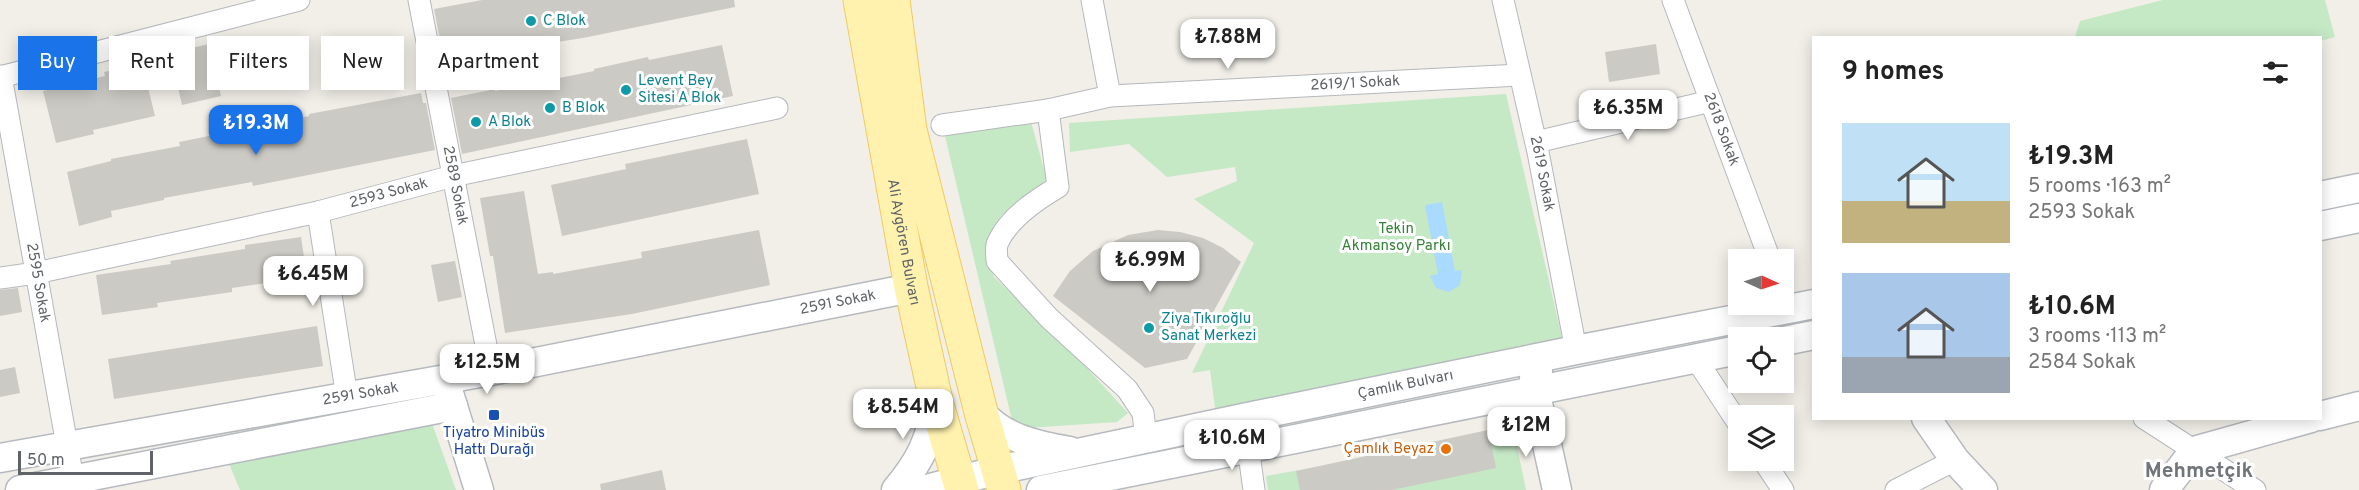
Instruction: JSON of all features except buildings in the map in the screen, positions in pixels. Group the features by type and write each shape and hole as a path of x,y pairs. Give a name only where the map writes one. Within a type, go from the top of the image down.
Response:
{"main road":[{"name":"Ali Aygören Bulvarı","path":"860,0 912,287 937,405 961,485"},
{"name":"Ali Aygören Bulvarı","path":"893,0 910,130 981,412 1001,480"}],"street":[{"path":"0,76 299,0"},
{"name":"2589 Sokak","path":"419,0 491,371"},
{"path":"1092,0 1110,96"},
{"name":"2619 Sokak","path":"1503,0 1536,142 1576,350"},
{"name":"2618 Sokak","path":"1673,0 1766,249"},
{"name":"2619/1 Sokak","path":"942,125 1048,110 1110,96 1520,75"},
{"name":"2595 Sokak","path":"0,76 75,485"},
{"path":"1536,142 1711,102"},
{"name":"2593 Sokak","path":"0,278 36,273 318,212 453,176 777,108"},
{"path":"1048,110 1058,187 1011,222 997,244 997,261 1049,318 1127,389 1143,413 1146,439"},
{"path":"2322,196 2359,188"},
{"path":"318,212 347,397"},
{"path":"2322,226 2359,218"},
{"name":"2591 Sokak","path":"0,458 491,371 896,291"},
{"name":"Çamlık Bulvarı","path":"922,490 1001,480 1084,453 1146,439 1795,304"},
{"path":"1794,339 1812,335"},
{"path":"1546,388 1534,378 1539,369 1576,350"},
{"path":"1041,490 1085,484 1248,447 1728,352"},
{"path":"1696,359 1728,408"},
{"path":"445,379 479,490"},
{"path":"1546,388 1541,417 1557,490"},
{"path":"896,490 921,457 937,405"},
{"name":"2591 Sokak","path":"20,490 75,485 453,406"},
{"path":"2322,414 2359,406"},
{"path":"981,412 999,429 1025,440 1084,453"},
{"path":"1927,420 1955,460 1983,490"},
{"path":"2147,420 2255,490"},
{"path":"2164,490 2194,451 2300,420"},
{"path":"1248,447 1254,490"},
{"path":"1896,490 1955,460"},
{"path":"1770,471 1783,490"}],"green space":[{"path":"2163,0 2325,0 2335,37 2322,41 2322,36 2075,36 2080,21"},
{"name":"Tekin Akmansoy Parkı","path":"1506,94 1563,342 1216,415 1210,370 1192,373 1254,243 1194,199 1237,181 1235,167 1167,177 1129,144 1070,152 1069,123"},
{"path":"1030,118 1047,180 1001,216 987,247 994,277 1075,355 1128,413 1117,422 1014,429 945,136"},
{"path":"429,415 456,490 240,490 222,447"},
{"name":"Çamlık Beyaz","path":"1514,432 1526,490 1268,490 1266,476"}],"water":[{"path":"1442,202 1455,271 1462,270 1460,285 1449,292 1436,288 1430,276 1438,274 1425,205"}],"place":[{"name":"C Blok","path":"531,21"},
{"name":"Levent Bey Sitesi A Blok","path":"626,90"},
{"name":"B Blok","path":"550,108"},
{"name":"A Blok","path":"476,122"},
{"name":"Ziya Tıkıroğlu Sanat Merkezi","path":"1149,328"},
{"name":"Tiyatro Minibüs Hattı Durağı","path":"494,415"},
{"name":"Çamlık Beyaz","path":"1446,449"}],"district":[{"name":"Mehmetçik","path":"2199,471"}]}
